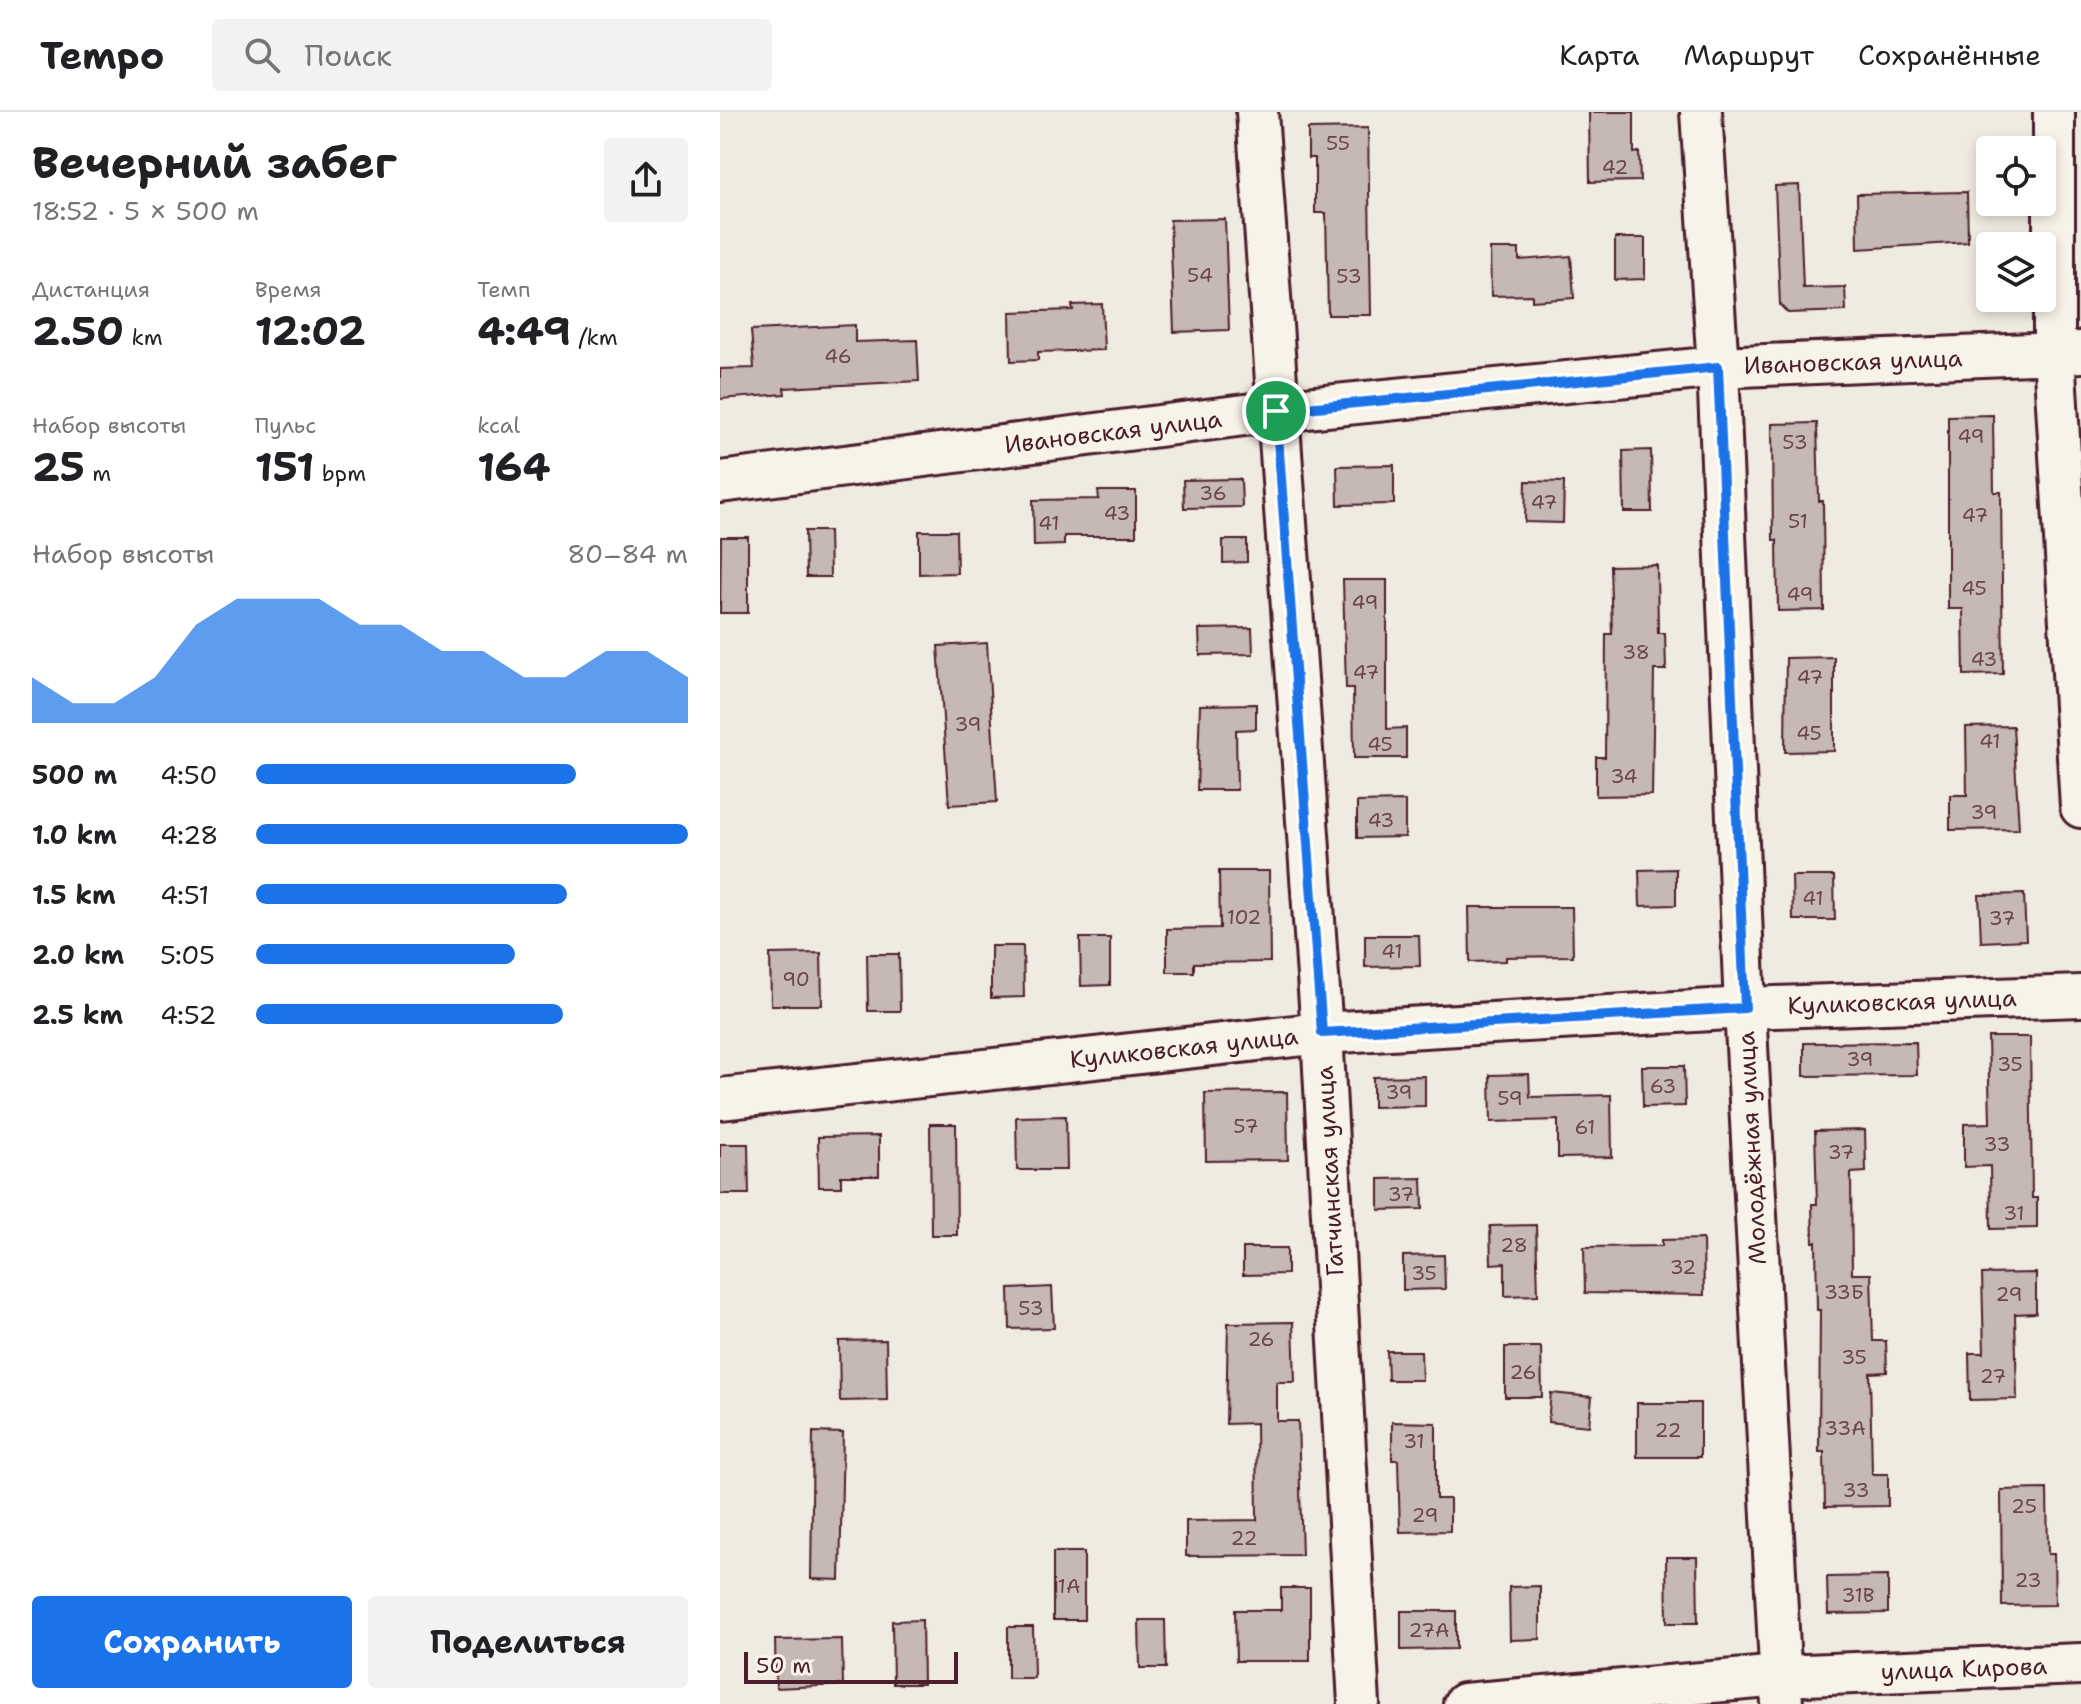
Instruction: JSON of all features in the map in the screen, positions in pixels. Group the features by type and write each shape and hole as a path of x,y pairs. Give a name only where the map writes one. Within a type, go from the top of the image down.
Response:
{"street":[{"name":"Гатчинская улица","path":"1257,112 1322,1033 1359,1704"},
{"name":"Молодёжная улица","path":"1701,112 1718,367 1745,1008 1781,1690"},
{"path":"2054,112 2067,353 2081,807"},
{"name":"Ивановская улица","path":"720,482 1276,411 1718,367 2067,353"},
{"name":"Куликовская улица","path":"720,1099 1322,1033 1745,1008 2081,996"},
{"name":"улица Кирова","path":"1464,1704 1781,1690 2081,1664"}],"building":[{"path":"1589,112 1634,112 1634,153 1639,152 1640,181 1590,182"},
{"path":"1368,128 1371,315 1328,315 1326,213 1315,213 1315,158 1308,158 1308,129"},
{"path":"1799,185 1803,288 1845,287 1846,311 1788,313 1780,305 1775,186"},
{"path":"1967,192 1968,242 1858,249 1857,194"},
{"path":"1225,219 1229,330 1174,332 1170,220"},
{"path":"1615,238 1645,238 1645,279 1615,280"},
{"path":"1490,249 1519,249 1519,260 1571,256 1574,298 1532,301 1532,295 1491,296"},
{"path":"1102,304 1104,350 1038,352 1038,360 1011,361 1010,312 1073,310 1072,305"},
{"path":"855,325 855,342 917,340 919,381 784,388 785,394 720,399 720,369 754,368 751,330"},
{"path":"1993,415 1994,492 2001,492 2003,674 1964,675 1963,609 1948,609 1948,416"},
{"path":"1817,423 1819,501 1823,501 1824,610 1778,611 1777,540 1773,540 1772,424"},
{"path":"1651,450 1652,512 1624,512 1623,451"},
{"path":"1394,465 1394,504 1338,505 1337,466"},
{"path":"1241,479 1242,507 1184,508 1183,480"},
{"path":"1526,481 1564,482 1563,523 1525,522"},
{"path":"1098,491 1136,491 1136,536 1064,536 1064,545 1034,546 1033,500 1099,499"},
{"path":"805,531 829,531 830,577 806,577"},
{"path":"919,531 956,531 957,573 919,574"},
{"path":"721,537 748,537 748,613 720,613"},
{"path":"1223,540 1247,540 1247,562 1223,563"},
{"path":"1657,565 1658,633 1665,633 1666,670 1654,670 1652,795 1596,796 1596,757 1605,757 1606,634 1612,634 1610,566"},
{"path":"1343,580 1387,580 1387,729 1406,728 1406,758 1354,758 1353,688 1346,688"},
{"path":"1252,628 1253,654 1200,655 1199,629"},
{"path":"987,643 997,802 949,805 938,646"},
{"path":"1834,657 1834,751 1785,752 1786,658"},
{"path":"1256,704 1256,729 1236,730 1237,790 1197,790 1200,705"},
{"path":"2013,726 2019,829 1950,830 1950,795 1967,795 1966,727"},
{"path":"1405,801 1405,837 1357,838 1357,802"},
{"path":"1676,869 1676,905 1640,906 1639,870"},
{"path":"1219,871 1269,871 1270,962 1194,963 1194,972 1167,972 1167,929 1220,928"},
{"path":"1792,876 1834,876 1835,920 1793,920"},
{"path":"2024,894 2026,940 1981,942 1979,895"},
{"path":"1469,907 1572,907 1573,956 1506,957 1506,961 1470,962"},
{"path":"1365,935 1419,935 1420,966 1365,967"},
{"path":"1080,938 1110,938 1110,985 1081,986"},
{"path":"991,946 1023,946 1024,997 991,998"},
{"path":"821,953 822,1005 771,1005 770,954"},
{"path":"867,954 899,954 900,1011 868,1011"},
{"path":"1988,1037 2030,1037 2032,1198 2037,1198 2037,1228 1991,1229 1990,1166 1964,1167 1964,1124 1990,1123"},
{"path":"1916,1042 1917,1075 1804,1076 1804,1043"},
{"path":"1642,1066 1684,1066 1685,1106 1643,1107"},
{"path":"1529,1074 1530,1097 1611,1095 1612,1157 1558,1158 1558,1120 1491,1122 1490,1075"},
{"path":"1425,1076 1425,1106 1373,1107 1373,1077"},
{"path":"1287,1092 1288,1160 1206,1161 1205,1093"},
{"path":"1066,1116 1067,1170 1017,1170 1016,1117"},
{"path":"930,1124 956,1124 957,1235 931,1235"},
{"path":"1865,1130 1866,1172 1851,1173 1852,1274 1871,1274 1873,1341 1886,1341 1887,1372 1870,1373 1872,1474 1888,1474 1888,1506 1825,1507 1824,1452 1819,1452 1820,1310 1817,1310 1816,1242 1813,1242 1812,1204 1817,1204 1815,1131"},
{"path":"879,1136 879,1176 841,1176 841,1187 819,1187 818,1137"},
{"path":"720,1144 748,1144 749,1194 720,1194"},
{"path":"1422,1178 1423,1209 1379,1210 1379,1179"},
{"path":"1536,1225 1538,1295 1505,1296 1505,1263 1491,1264 1490,1226"},
{"path":"1703,1239 1704,1295 1585,1293 1584,1247 1662,1246 1662,1240"},
{"path":"1243,1248 1287,1248 1287,1274 1243,1275"},
{"path":"1444,1255 1445,1289 1403,1290 1403,1256"},
{"path":"2036,1273 2036,1313 2015,1314 2017,1399 1970,1400 1969,1353 1984,1353 1982,1274"},
{"path":"1052,1287 1054,1328 1010,1329 1009,1289"},
{"path":"1293,1322 1295,1382 1277,1382 1277,1421 1298,1421 1302,1555 1186,1556 1186,1521 1257,1520 1256,1423 1226,1424 1228,1323"},
{"path":"886,1340 887,1400 840,1401 839,1341"},
{"path":"1505,1347 1541,1347 1542,1397 1505,1397"},
{"path":"1387,1351 1421,1351 1422,1380 1388,1380"},
{"path":"1551,1393 1592,1397 1589,1426 1548,1422"},
{"path":"1637,1403 1700,1403 1700,1457 1637,1457"},
{"path":"1392,1422 1436,1423 1436,1499 1450,1499 1450,1531 1400,1532 1398,1460 1392,1460"},
{"path":"813,1432 843,1433 840,1580 811,1579"},
{"path":"2047,1489 2048,1554 2054,1554 2055,1605 2002,1606 2001,1490"},
{"path":"1053,1552 1084,1552 1084,1620 1053,1620"},
{"path":"1666,1557 1697,1557 1698,1623 1667,1623"},
{"path":"1888,1576 1888,1613 1828,1614 1827,1577"},
{"path":"1540,1586 1540,1639 1510,1640 1509,1587"},
{"path":"1281,1588 1310,1588 1310,1661 1236,1661 1235,1610 1281,1610"},
{"path":"1401,1611 1456,1611 1456,1649 1401,1650"},
{"path":"922,1620 923,1684 893,1684 892,1621"},
{"path":"1139,1620 1165,1620 1166,1668 1140,1668"},
{"path":"1008,1627 1033,1627 1034,1678 1008,1678"},
{"path":"842,1639 843,1685 776,1688 775,1640"}],"route":[{"path":"1718,367 1745,1008 1322,1033 1276,411 1718,367"}]}
